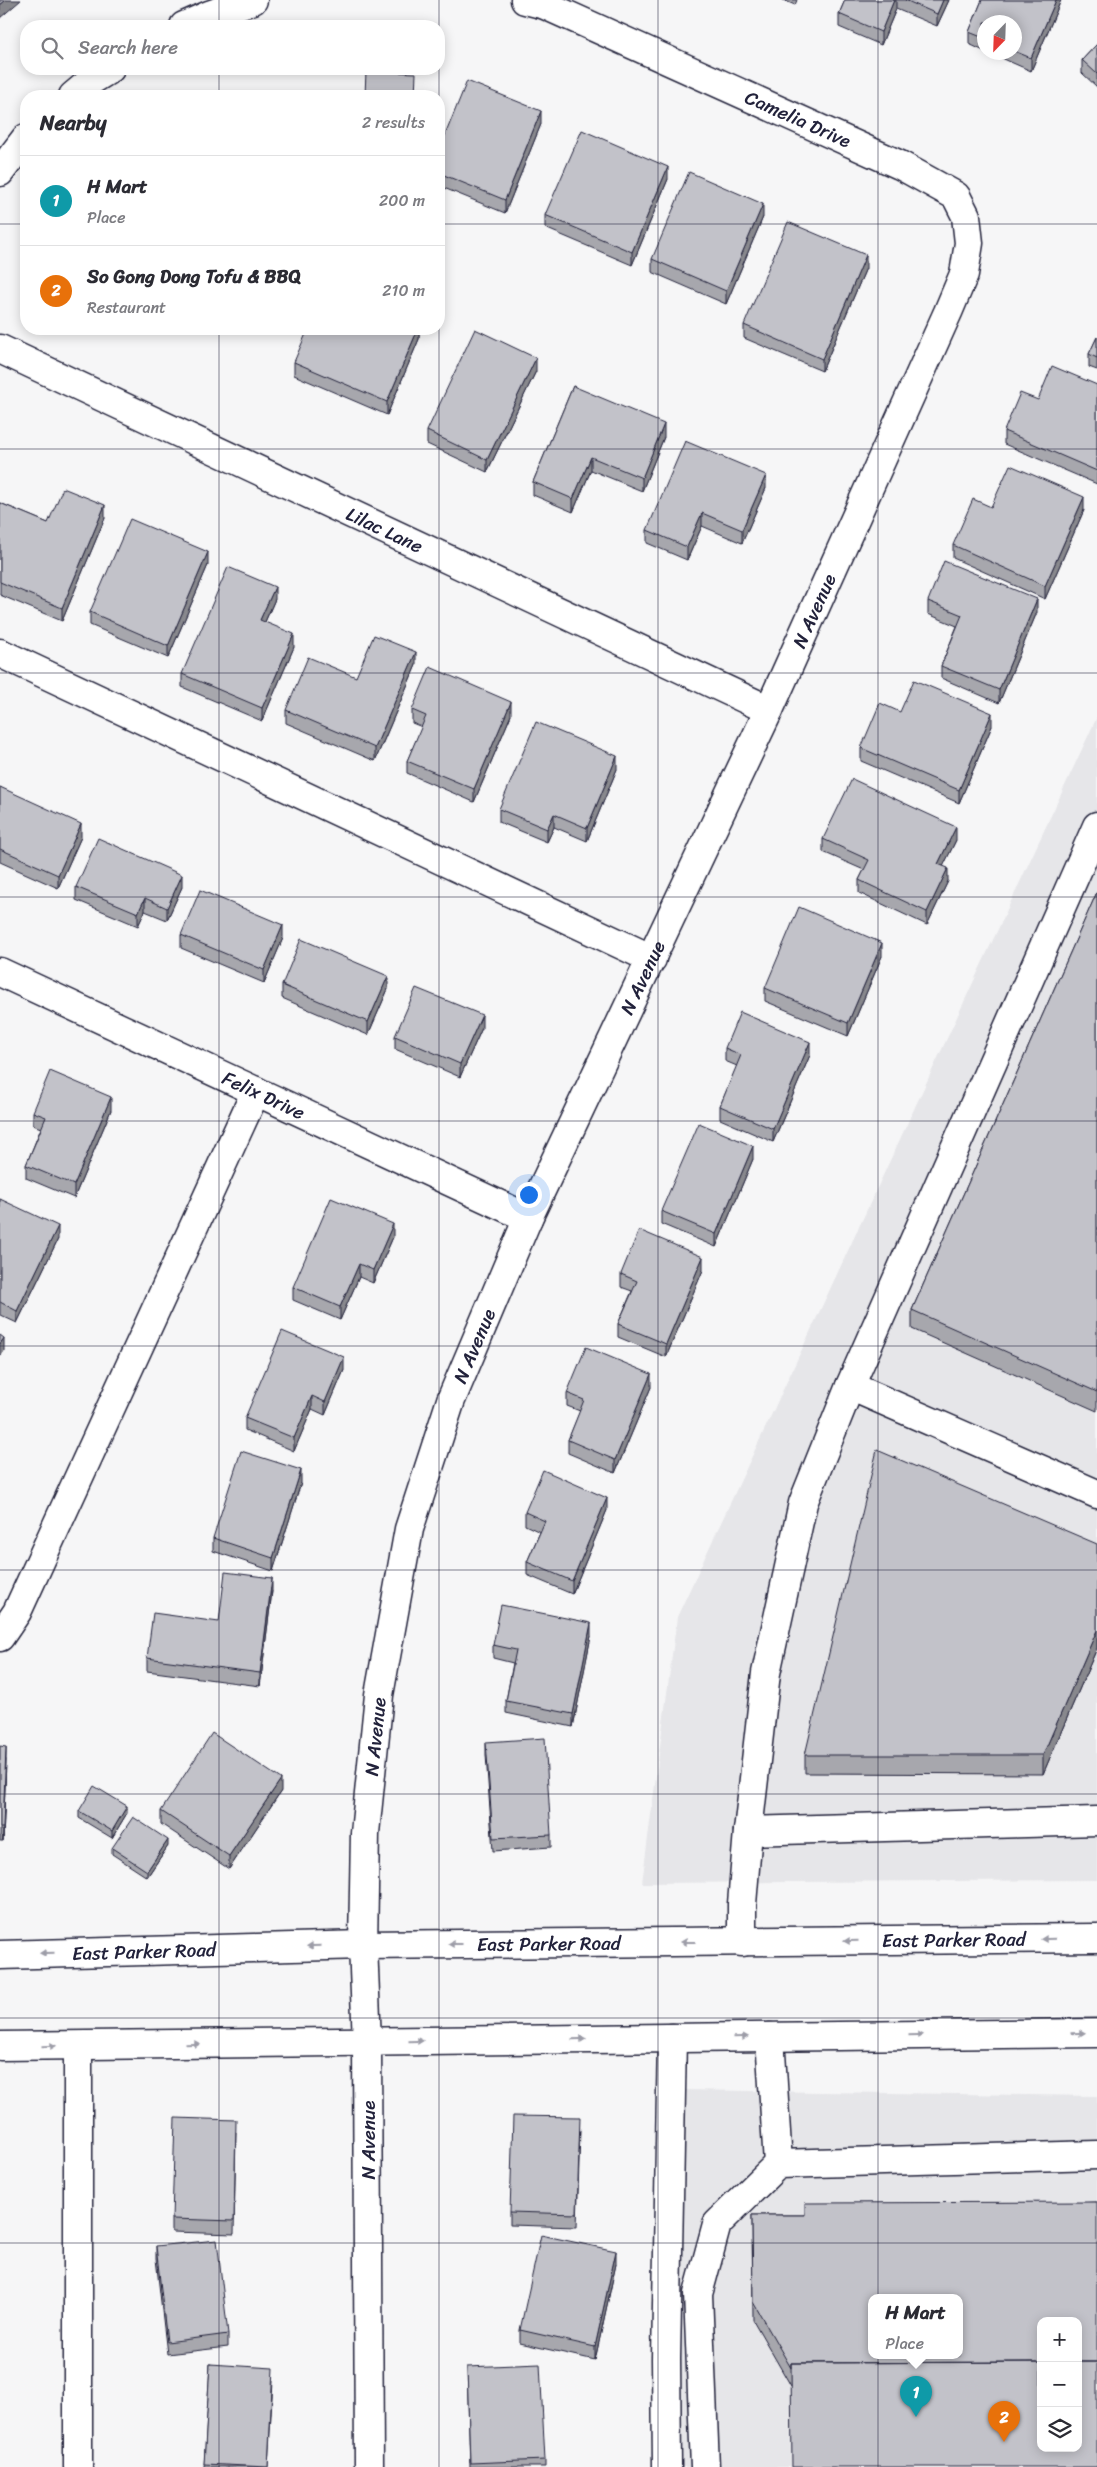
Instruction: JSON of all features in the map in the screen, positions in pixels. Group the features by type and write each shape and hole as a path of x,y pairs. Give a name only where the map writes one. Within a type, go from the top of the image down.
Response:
{"street":[{"path":"196,20 253,0"},
{"name":"Camelia Drive","path":"525,0 544,5 900,165 956,196 966,216 969,243 964,274 948,312"},
{"path":"80,90 100,75"},
{"path":"0,172 20,146"},
{"name":"N Avenue","path":"369,2467 367,2042 363,1945 366,1833 378,1695 409,1529 451,1400 528,1218 769,710 948,312"},
{"name":"Lilac Lane","path":"0,349 769,710"},
{"path":"0,653 652,959"},
{"path":"742,1942 742,1904 748,1831 766,1673 803,1503 850,1386 1097,826"},
{"name":"Felix Drive","path":"0,972 528,1218"},
{"path":"0,1637 17,1612 256,1091"},
{"path":"850,1386 1097,1494"},
{"path":"748,1831 1097,1821"},
{"name":"East Parker Road","path":"0,1955 363,1945 1097,1938"},
{"path":"0,2046 1097,2033"},
{"path":"770,2037 778,2164"},
{"path":"667,2467 666,2359 672,2038"},
{"path":"78,2046 78,2467"},
{"path":"705,2467 698,2294 717,2224 778,2164 1097,2156"}],"shaded area":[{"path":"1097,717 1097,1880 642,1883 677,1617"},
{"path":"681,2090 1097,2096 1097,2467 668,2467"}],"building":[{"path":"845,0 894,0 881,32 839,14"},
{"path":"905,0 943,0 937,14"},
{"path":"982,0 1056,0 1031,58 1022,54 1022,15 977,15 977,35 969,32"},
{"path":"1097,44 1097,74 1082,60"},
{"path":"366,75 416,75 415,90 365,90"},
{"path":"467,81 541,111 505,200 445,175 445,135"},
{"path":"582,130 668,167 632,252 545,215"},
{"path":"689,172 763,204 726,291 652,259"},
{"path":"788,222 866,255 822,359 744,325"},
{"path":"475,329 536,358 487,460 427,431"},
{"path":"305,335 415,335 387,402 294,362"},
{"path":"1097,337 1097,358 1089,354"},
{"path":"1052,366 1097,385 1097,471 1004,431 1020,393 1038,400"},
{"path":"573,386 664,424 642,478 591,457 573,499 533,482"},
{"path":"685,441 766,475 742,530 702,513 687,547 647,530"},
{"path":"1010,465 1084,497 1045,586 953,545 973,499 991,507"},
{"path":"63,488 105,505 62,608 0,582 0,503 48,523"},
{"path":"130,519 208,552 168,646 90,612"},
{"path":"944,561 1037,599 999,690 941,666 962,615 928,601"},
{"path":"228,567 275,587 260,620 294,634 262,708 182,674"},
{"path":"374,635 416,652 375,748 286,710 308,657 356,677"},
{"path":"430,667 511,702 474,789 407,761 426,716 412,710"},
{"path":"914,680 992,713 959,790 861,748 880,703 900,712"},
{"path":"536,722 617,756 587,828 554,814 547,829 499,809"},
{"path":"852,779 956,827 938,864 948,868 927,912 859,880 869,860 823,839"},
{"path":"0,787 81,824 58,875 0,849"},
{"path":"98,838 182,875 167,908 145,898 138,913 76,887"},
{"path":"200,890 283,925 264,970 181,935"},
{"path":"1097,892 1097,1392 912,1310"},
{"path":"799,907 882,943 848,1023 765,988"},
{"path":"301,939 388,976 368,1022 282,985"},
{"path":"416,988 482,1015 460,1064 395,1036"},
{"path":"740,1012 810,1042 773,1129 720,1106 741,1055 725,1048"},
{"path":"50,1071 111,1097 74,1185 26,1165 46,1117 33,1112"},
{"path":"699,1123 753,1146 716,1234 661,1211"},
{"path":"331,1198 393,1224 373,1270 359,1264 340,1307 293,1287"},
{"path":"0,1199 58,1226 17,1311 0,1302"},
{"path":"639,1230 703,1257 666,1344 618,1324 637,1281 621,1274"},
{"path":"282,1331 344,1357 325,1402 312,1396 294,1438 245,1418"},
{"path":"0,1335 4,1338 0,1344"},
{"path":"586,1347 651,1374 615,1460 568,1440 584,1400 567,1393"},
{"path":"877,1450 1097,1544 1097,1630 1043,1755 805,1755"},
{"path":"241,1451 301,1470 273,1558 213,1538"},
{"path":"543,1470 607,1498 572,1581 527,1562 545,1521 525,1512"},
{"path":"225,1572 272,1578 260,1673 147,1658 153,1613 219,1622"},
{"path":"501,1605 591,1623 573,1714 506,1701 516,1650 493,1645"},
{"path":"212,1733 281,1779 229,1856 161,1811"},
{"path":"545,1738 551,1835 493,1838 486,1742"},
{"path":"0,1746 6,1747 3,1828 0,1828"},
{"path":"94,1786 127,1806 112,1831 79,1811"},
{"path":"133,1817 168,1840 147,1871 112,1848"},
{"path":"513,2116 580,2117 577,2214 510,2212"},
{"path":"175,2118 236,2120 234,2221 172,2219"},
{"path":"1097,2202 1097,2362 1082,2362 1082,2317 1037,2317 1037,2362 791,2363 791,2368 753,2302 752,2215 805,2215 805,2203"},
{"path":"541,2235 616,2251 595,2347 520,2330"},
{"path":"217,2240 228,2334 167,2342 156,2246"},
{"path":"1037,2362 1037,2452 1082,2452 1082,2362 1097,2362 1097,2467 792,2467 791,2363"},
{"path":"210,2364 273,2368 268,2467 204,2464"},
{"path":"540,2364 545,2460 470,2463 467,2367"}],"place":[{"name":"H Mart","path":"916,2417"},
{"name":"So Gong Dong Tofu & BBQ","path":"1004,2442"}]}
